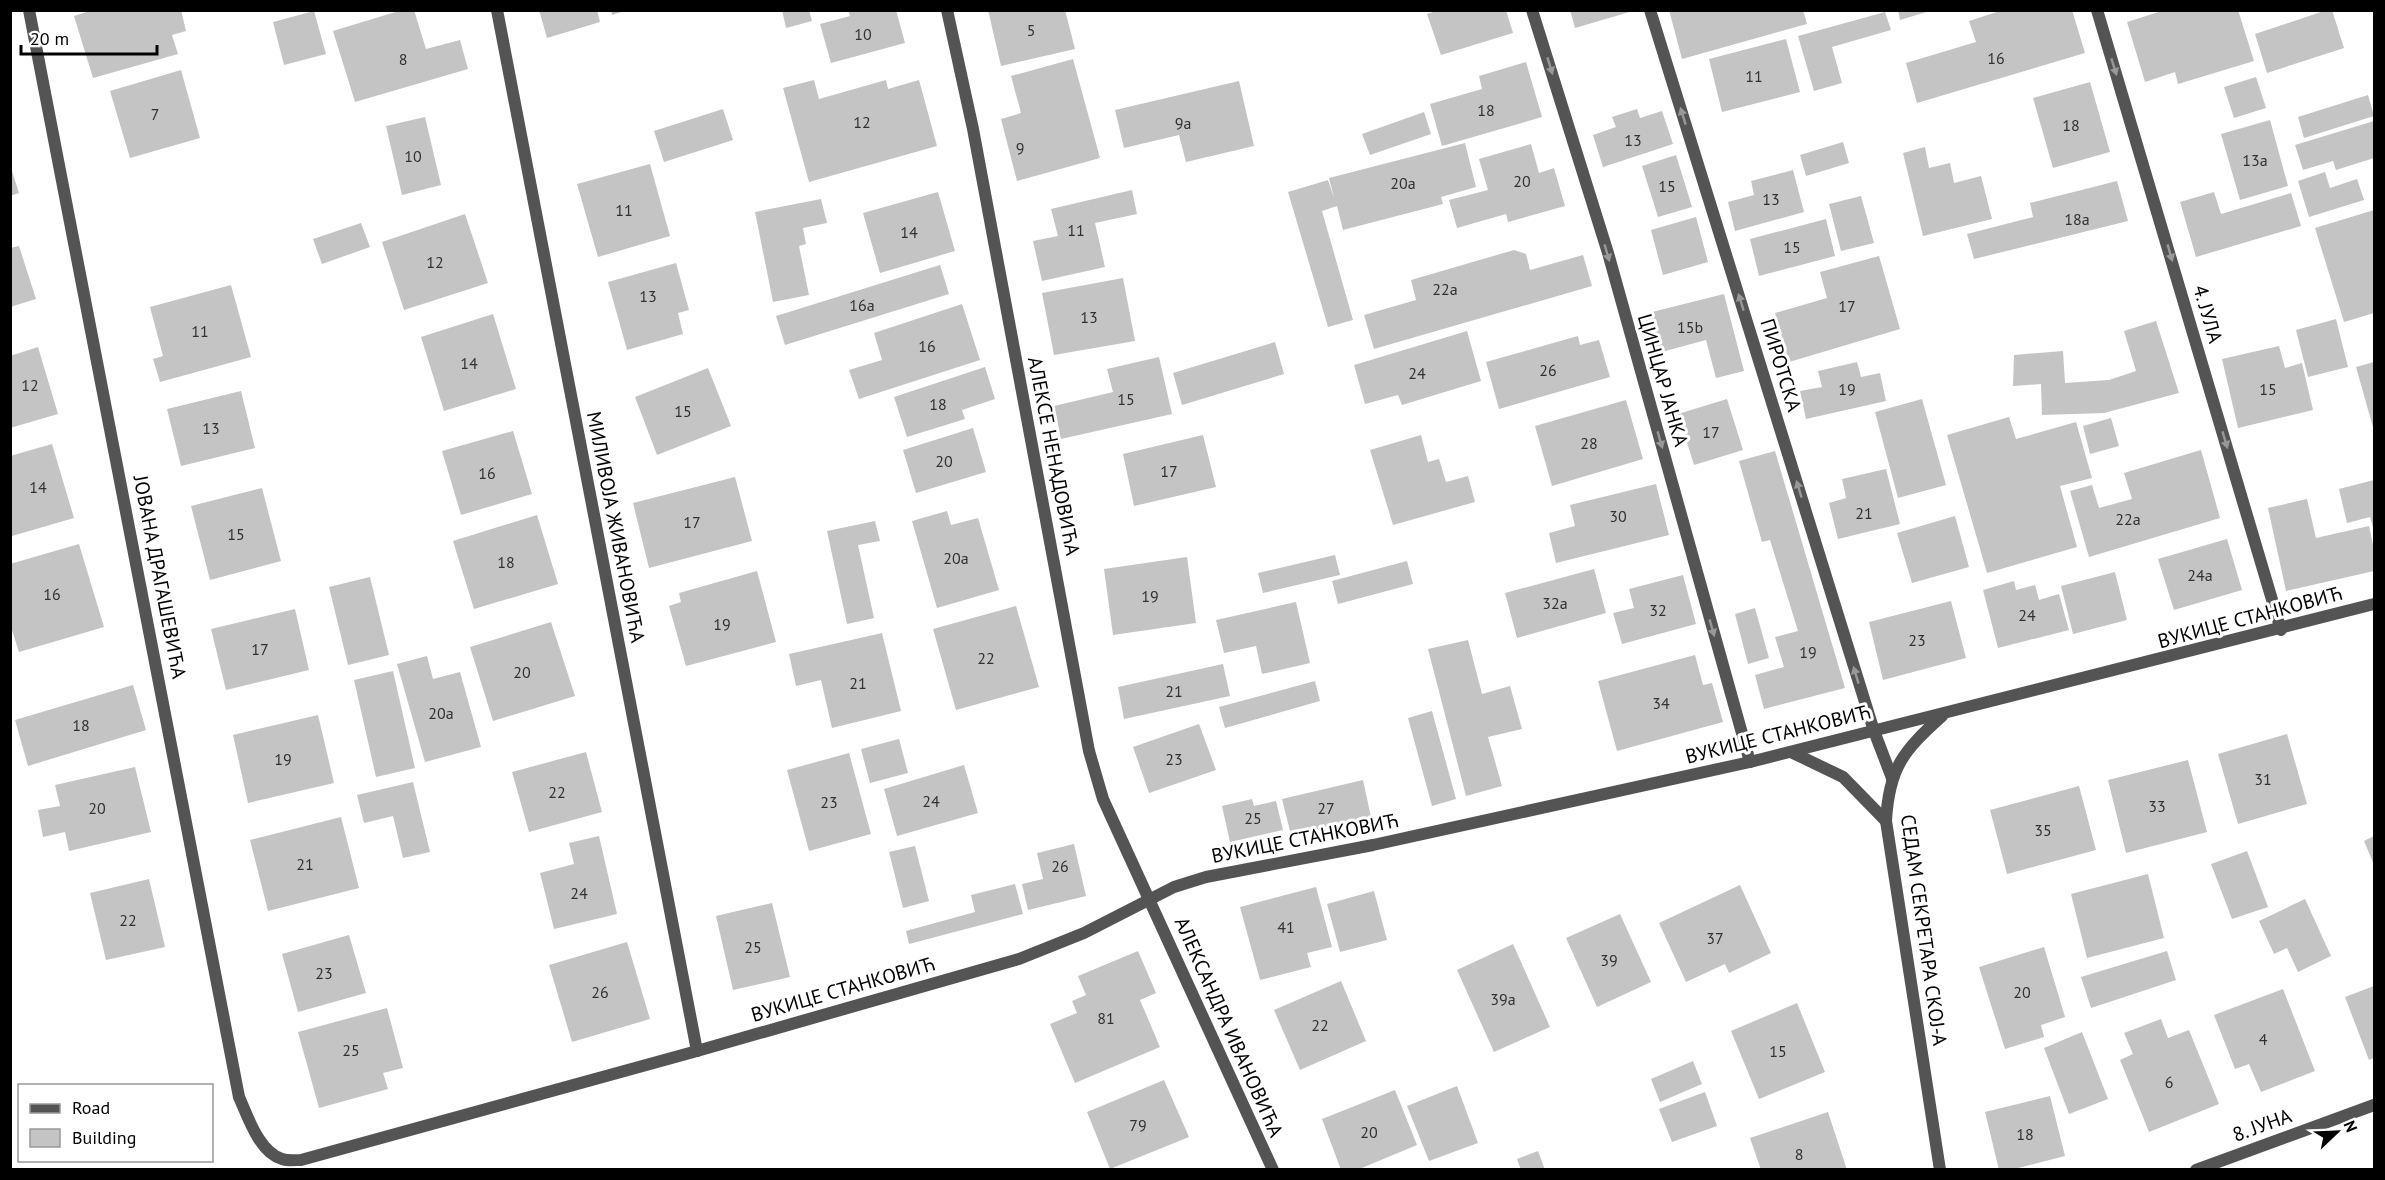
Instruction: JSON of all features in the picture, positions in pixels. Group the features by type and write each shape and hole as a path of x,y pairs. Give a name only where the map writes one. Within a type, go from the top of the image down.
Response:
{"street":[{"name":"ЈОВАНА ДРАГАШЕВИЋА","path":"29,10 239,1097 251,1125 264,1145"},
{"name":"МИЛИВОЈА ЖИВАНОВИЋА","path":"497,10 698,1052"},
{"name":"АЛЕКСЕ НЕНАДОВИЋА","path":"947,10 975,141 1089,751 1103,799 1150,900"},
{"name":"ЦИНЦАР ЈАНКА","path":"1532,10 1608,253 1750,762"},
{"name":"ПИРОТСКА","path":"1650,10 1874,731 1892,778"},
{"name":"4. ЈУЛА","path":"2097,10 2281,630"},
{"name":"ВУКИЦЕ СТАНКОВИЋ","path":"264,1145 281,1159 301,1160 698,1052 1018,959 1084,933 1174,887 1206,877 1384,843 1750,762 2281,630 2374,604"},
{"name":"СЕДАМ СЕКРЕТАРА СКОЈ-А","path":"1940,1170 1886,821 1888,791 1897,765 1918,738 1943,715"},
{"path":"1791,752 1843,777 1886,821"},
{"name":"АЛЕКСАНДРА ИВАНОВИЋА","path":"1150,900 1273,1170"},
{"name":"8. ЈУНА","path":"2196,1170 2374,1105"}],"building":[{"path":"93,10 181,10 186,31 172,35 178,54 93,78 74,16"},
{"path":"402,10 414,10 426,49 460,40 468,69 355,102 333,31"},
{"path":"539,10 597,10 600,22 547,38"},
{"path":"611,10 625,10 625,11 612,15"},
{"path":"782,10 809,10 812,21 786,28"},
{"path":"848,10 896,10 905,43 831,63 820,24 850,16"},
{"path":"988,10 1065,10 1075,49 1001,66"},
{"path":"1439,10 1506,10 1513,33 1441,55 1427,14"},
{"path":"1570,10 1633,10 1633,11 1575,28"},
{"path":"1669,10 1803,10 1807,24 1682,59"},
{"path":"1898,10 1929,10 1930,11 1900,20"},
{"path":"2003,10 2072,10 2085,53 1917,103 1906,63 1976,42 1969,21"},
{"path":"2165,10 2238,10 2254,61 2178,84 2175,72 2145,82 2127,22"},
{"path":"2332,10 2344,48 2267,73 2255,34"},
{"path":"314,11 326,54 284,65 273,22"},
{"path":"1885,12 1891,30 1832,47 1842,83 1814,91 1798,36"},
{"path":"1786,39 1800,92 1722,112 1709,59"},
{"path":"1073,59 1100,158 1017,181 1001,119 1021,113 1011,76"},
{"path":"1526,62 1542,117 1442,146 1430,104 1482,89 1479,76"},
{"path":"181,70 200,138 130,158 110,91"},
{"path":"2256,77 2266,108 2234,118 2224,87"},
{"path":"814,80 819,99 886,80 888,89 919,80 937,146 809,182 783,88"},
{"path":"1239,81 1254,146 1186,162 1179,135 1124,148 1115,110"},
{"path":"2090,82 2110,152 2053,168 2033,98"},
{"path":"2368,95 2374,116 2304,138 2298,117"},
{"path":"723,109 733,140 664,162 654,131"},
{"path":"1637,109 1640,118 1662,111 1673,144 1603,167 1593,135 1616,127 1612,117"},
{"path":"1424,112 1431,134 1370,155 1362,134"},
{"path":"425,117 441,185 402,195 386,126"},
{"path":"2270,120 2288,186 2240,200 2221,134"},
{"path":"2374,121 2374,158 2336,170 2333,161 2303,170 2295,145"},
{"path":"1843,142 1849,163 1806,176 1800,155"},
{"path":"1465,143 1476,187 1441,197 1443,204 1343,230 1337,206 1322,211 1353,320 1328,327 1288,192 1328,180 1334,198 1329,178"},
{"path":"1531,144 1539,173 1554,168 1565,206 1508,222 1506,214 1457,228 1449,200 1488,190 1479,159"},
{"path":"1925,147 1929,168 1950,163 1954,183 1981,176 1992,219 1923,236 1903,153"},
{"path":"1676,155 1692,207 1658,217 1642,166"},
{"path":"650,164 670,236 598,257 577,184"},
{"path":"10,165 19,193 10,196"},
{"path":"1793,170 1804,212 1735,231 1728,202 1754,195 1751,181"},
{"path":"2325,172 2330,188 2357,179 2364,200 2309,217 2298,181"},
{"path":"2117,181 2128,221 1974,259 1967,234 2033,217 2030,203"},
{"path":"1132,190 1137,214 1095,223 1105,267 1042,281 1033,241 1058,236 1051,209"},
{"path":"938,192 955,251 880,273 863,213"},
{"path":"2214,192 2221,214 2291,193 2301,226 2196,257 2180,202"},
{"path":"1861,196 1874,243 1841,251 1829,204"},
{"path":"821,199 827,223 803,228 806,244 799,246 809,295 773,302 755,212"},
{"path":"2374,210 2374,313 2344,322 2315,228"},
{"path":"465,214 488,283 404,310 382,242"},
{"path":"1696,217 1708,262 1663,275 1651,230"},
{"path":"1826,219 1835,256 1759,276 1750,239"},
{"path":"361,223 370,247 322,264 313,239"},
{"path":"19,246 36,299 10,307 10,248"},
{"path":"1514,250 1526,254 1530,270 1583,255 1592,286 1374,349 1364,315 1416,300 1411,280"},
{"path":"1879,256 1900,329 1789,362 1775,313 1827,298 1820,272"},
{"path":"676,263 689,310 678,313 683,334 627,350 608,282"},
{"path":"940,265 949,294 785,345 776,316"},
{"path":"1123,278 1135,341 1054,355 1042,293"},
{"path":"231,285 251,357 160,382 153,359 163,356 150,307"},
{"path":"1724,294 1744,371 1716,378 1706,340 1654,354 1644,314"},
{"path":"962,304 980,360 859,399 849,370 882,360 874,333"},
{"path":"493,314 516,389 444,411 421,337"},
{"path":"2336,319 2348,367 2308,377 2296,330"},
{"path":"2156,321 2179,393 2104,413 2042,415 2041,384 2013,386 2014,355 2063,351 2065,383 2109,380 2136,371 2124,331"},
{"path":"1467,331 1481,381 1402,405 1398,395 1365,404 1354,365"},
{"path":"1578,336 1580,345 1599,340 1610,377 1499,409 1486,362"},
{"path":"1275,342 1284,374 1182,405 1173,373"},
{"path":"2279,346 2285,368 2302,363 2313,410 2238,428 2222,359"},
{"path":"38,347 58,414 10,428 10,356"},
{"path":"1159,357 1172,414 1061,439 1054,406 1113,392 1107,369"},
{"path":"1857,362 1861,377 1880,373 1886,401 1806,419 1800,391 1822,387 1818,371"},
{"path":"2374,362 2374,431 2356,367"},
{"path":"985,367 995,399 962,410 965,419 907,437 894,397"},
{"path":"708,368 731,426 657,455 635,397"},
{"path":"241,391 255,448 181,466 167,409"},
{"path":"1727,399 1743,450 1694,465 1678,414"},
{"path":"1922,399 1946,485 1898,498 1875,412"},
{"path":"1626,400 1643,459 1552,486 1535,426"},
{"path":"2009,417 2016,439 2076,422 2092,478 2060,486 2077,547 1987,573 1947,435"},
{"path":"2111,418 2119,446 2090,454 2083,426"},
{"path":"973,428 986,472 916,493 903,450"},
{"path":"513,431 532,494 461,515 442,451"},
{"path":"1203,435 1216,487 1134,506 1123,454"},
{"path":"1421,435 1428,462 1439,459 1446,482 1468,476 1475,502 1393,525 1370,450"},
{"path":"52,444 74,518 12,536 10,456"},
{"path":"2201,450 2220,518 2089,557 2070,491 2092,485 2099,508 2132,499 2124,473"},
{"path":"1775,451 1845,688 1764,709 1755,675 1784,667 1775,637 1798,631 1770,540 1762,542 1739,461"},
{"path":"1886,469 1900,524 1838,539 1829,503 1846,498 1842,479"},
{"path":"735,477 752,541 649,568 633,503"},
{"path":"2374,480 2374,531 2370,517 2347,523 2339,489"},
{"path":"1656,484 1669,535 1556,563 1549,533 1575,526 1570,505"},
{"path":"262,488 281,561 210,580 191,506"},
{"path":"2307,499 2316,538 2369,526 2374,550 2374,571 2286,591 2268,508"},
{"path":"947,511 951,525 978,518 999,590 937,608 912,521"},
{"path":"537,515 558,584 474,609 453,541"},
{"path":"1955,516 1969,567 1912,583 1897,533"},
{"path":"875,521 880,541 858,545 874,618 847,624 827,531"},
{"path":"2227,539 2242,590 2174,610 2158,559"},
{"path":"79,544 104,627 19,652 10,624 10,564"},
{"path":"1335,555 1340,575 1263,593 1258,573"},
{"path":"1187,557 1196,623 1113,635 1104,569"},
{"path":"1407,561 1413,584 1338,604 1332,581"},
{"path":"1594,569 1606,613 1517,638 1505,593"},
{"path":"757,571 776,642 686,666 669,606 681,602 679,593"},
{"path":"2115,572 2127,620 2073,634 2061,586"},
{"path":"1683,575 1696,624 1622,644 1613,613 1634,608 1629,589"},
{"path":"370,577 389,655 348,665 329,587"},
{"path":"2014,581 2016,590 2035,585 2039,600 2059,594 2069,630 1998,648 1983,590"},
{"path":"1951,601 1966,658 1883,680 1869,622"},
{"path":"1296,602 1310,663 1262,674 1256,646 1224,653 1216,620"},
{"path":"1016,606 1039,687 956,710 933,629"},
{"path":"1755,608 1769,658 1748,664 1735,614"},
{"path":"295,609 309,670 226,690 211,629"},
{"path":"551,622 575,696 493,721 470,647"},
{"path":"882,633 901,711 832,728 821,680 796,686 789,654"},
{"path":"1468,640 1482,694 1510,686 1522,729 1488,737 1502,786 1466,796 1428,649"},
{"path":"1695,655 1703,685 1712,683 1723,722 1617,751 1598,681"},
{"path":"427,656 433,679 460,672 481,747 425,762 397,664"},
{"path":"1223,664 1230,696 1124,719 1118,687"},
{"path":"393,671 415,768 376,777 354,680"},
{"path":"1315,681 1320,701 1225,728 1219,707"},
{"path":"133,685 146,730 28,766 15,720"},
{"path":"1432,711 1456,799 1432,806 1408,718"},
{"path":"318,715 334,783 248,803 233,735"},
{"path":"1199,724 1216,770 1149,793 1133,747"},
{"path":"2287,734 2307,804 2238,824 2218,754"},
{"path":"899,739 908,773 870,783 861,749"},
{"path":"586,752 602,812 529,832 512,772"},
{"path":"849,753 871,834 809,851 787,770"},
{"path":"2188,760 2207,832 2126,853 2108,780"},
{"path":"964,765 978,813 897,836 884,789"},
{"path":"135,767 151,832 69,851 65,832 43,837 38,810 60,806 55,785"},
{"path":"1363,780 1371,817 1291,835 1282,799"},
{"path":"413,782 430,852 403,858 393,816 364,823 357,795"},
{"path":"2079,786 2096,850 2007,874 1990,810"},
{"path":"1252,799 1254,806 1276,801 1283,830 1230,842 1222,806"},
{"path":"341,817 359,888 268,911 250,840"},
{"path":"599,836 617,914 554,929 540,873 574,864 569,843"},
{"path":"2374,836 2374,865 2364,841"},
{"path":"1074,844 1086,896 1028,910 1022,884 1043,879 1037,853"},
{"path":"915,846 929,901 903,908 889,852"},
{"path":"2247,851 2268,907 2232,919 2211,864"},
{"path":"2148,874 2164,938 2087,958 2071,894"},
{"path":"149,879 165,947 106,960 90,893"},
{"path":"1015,884 1023,914 909,944 906,931 975,912 971,895"},
{"path":"1740,885 1771,953 1729,973 1725,964 1686,982 1659,923"},
{"path":"1316,887 1332,947 1307,953 1311,967 1260,980 1240,907"},
{"path":"1374,891 1387,940 1340,952 1327,904"},
{"path":"2305,899 2331,956 2298,972 2287,948 2274,954 2259,921"},
{"path":"772,903 790,977 733,990 716,916"},
{"path":"1620,914 1651,982 1597,1007 1566,938"},
{"path":"349,935 366,993 298,1012 282,954"},
{"path":"627,942 650,1019 572,1042 549,965"},
{"path":"1513,944 1550,1027 1494,1052 1457,970"},
{"path":"2044,947 2065,1017 2041,1025 2044,1037 2005,1049 1979,967"},
{"path":"1138,951 1156,993 1140,1000 1160,1047 1075,1083 1050,1024 1077,1013 1072,1001 1086,995 1078,976"},
{"path":"2167,951 2176,980 2091,1008 2081,977"},
{"path":"1341,981 1366,1041 1300,1070 1274,1010"},
{"path":"2374,986 2374,1058 2369,1060 2345,997"},
{"path":"2283,989 2315,1071 2261,1092 2249,1064 2235,1069 2214,1015"},
{"path":"1797,1003 1825,1072 1759,1099 1731,1031"},
{"path":"387,1008 403,1068 383,1073 388,1089 319,1108 298,1032"},
{"path":"2161,1019 2168,1038 2189,1030 2219,1104 2149,1132 2120,1060 2133,1054 2124,1033"},
{"path":"2082,1032 2108,1099 2069,1114 2044,1048"},
{"path":"1693,1061 1702,1084 1660,1102 1651,1079"},
{"path":"1164,1080 1189,1137 1110,1169 1087,1112"},
{"path":"1457,1086 1478,1143 1429,1161 1407,1106"},
{"path":"1395,1090 1417,1145 1357,1170 1341,1170 1322,1119"},
{"path":"1705,1092 1717,1126 1672,1142 1659,1109"},
{"path":"2050,1096 2065,1156 2010,1170 1999,1170 1985,1112"},
{"path":"1828,1112 1847,1170 1761,1170 1750,1138"},
{"path":"1538,1151 1545,1170 1521,1170 1517,1159"}]}
